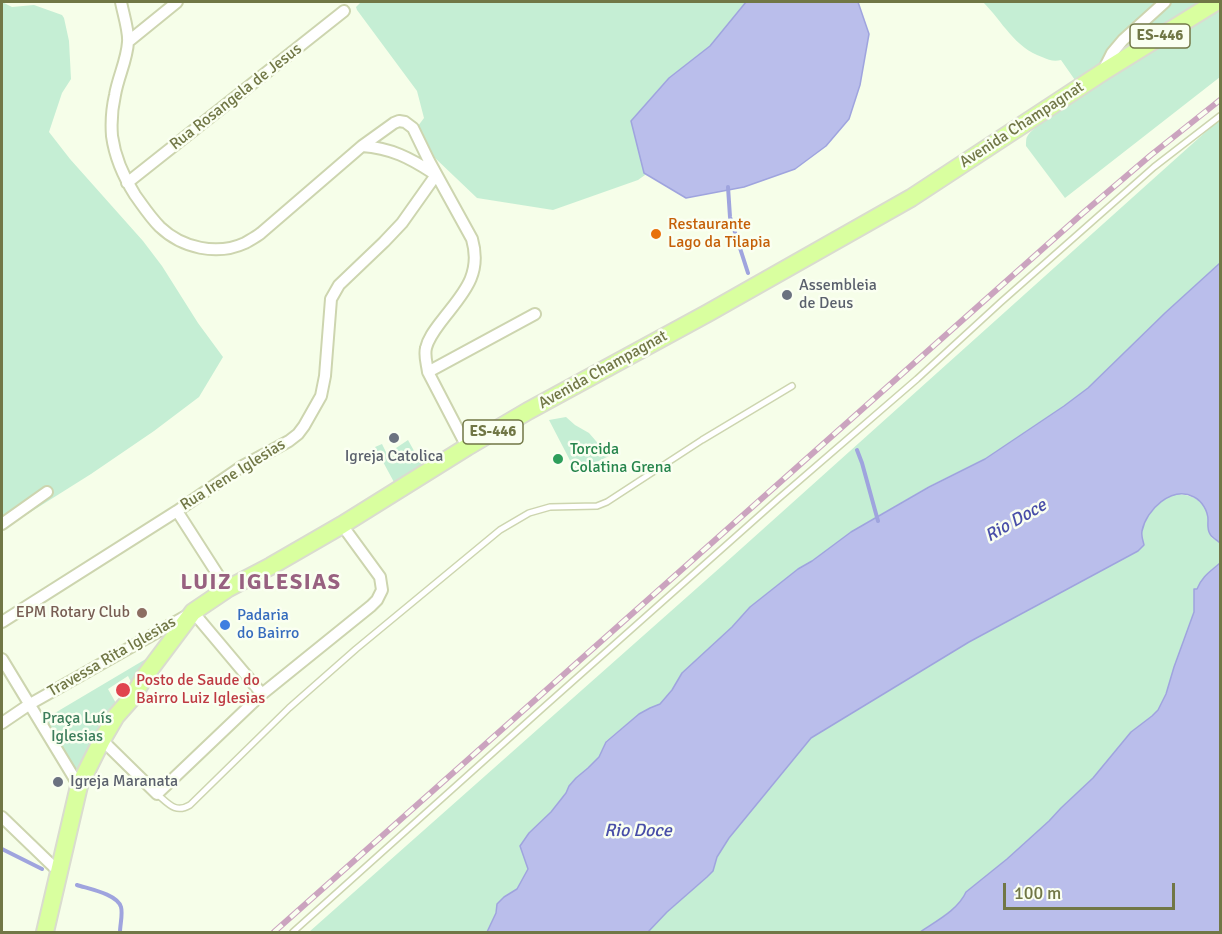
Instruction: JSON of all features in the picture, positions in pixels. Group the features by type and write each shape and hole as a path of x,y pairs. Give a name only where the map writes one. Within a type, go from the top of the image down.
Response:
{"main road":[{"name":"ES-446","path":"1103,72 1216,2"},
{"name":"Avenida Champagnat","path":"45,933 79,786 117,716 132,698 144,676 193,612 227,589 342,525 538,405 708,313 911,198 1103,72"}],"street":[{"path":"121,2 129,40 115,95 112,122 114,150 128,183 145,210 162,228 189,245 223,249 246,243 261,233 362,146 394,123 402,121 413,128 472,239 475,254 472,274 466,289 432,335 425,349 428,372 467,447"},
{"path":"129,40 177,2"},
{"path":"1103,72 1112,53 1123,40 1165,2"},
{"name":"Rua Rosangela de Jesus","path":"128,183 344,11"},
{"path":"362,146 385,149 414,161 436,175"},
{"name":"Rua Irene Iglesias","path":"2,622 177,511 241,467 289,441 304,426 321,396 325,376 331,299 334,292 402,223 436,175"},
{"path":"428,372 535,314"},
{"path":"2,524 47,492"},
{"path":"177,511 227,589"},
{"path":"102,740 157,794 262,694 371,606 382,590 380,577 342,525"},
{"path":"193,612 262,694"},
{"name":"Travessa Rita Iglesias","path":"2,723 30,704 193,612"},
{"path":"2,659 79,786"},
{"path":"2,818 59,872"}],"lane":[{"path":"293,933 545,706 1145,175 1221,116"},
{"path":"157,794 178,809 190,805 298,700 500,530 529,513 550,507 597,506 607,502 712,433 792,386"}],"green space":[{"path":"2,2 12,7 34,5 62,15 64,18 69,41 71,79 62,93 49,132 143,241 223,357 199,397 91,474 2,530"},
{"path":"361,2 746,2 710,46 669,78 631,121 645,175 638,180 553,210 477,198 413,137 412,134 424,118 417,91 357,10 356,7"},
{"path":"983,2 1220,2 1220,77 1065,198 1026,146 1026,139 1044,121 1084,93 1061,60 1054,61 1032,53 1016,41"},
{"path":"1220,119 1220,263 1088,388 1064,406 985,459 928,487 851,532 798,569 750,607 732,627 682,673 660,704 639,714 606,741 599,757 576,778 551,812 529,833 520,846 528,869 517,889 497,904 496,913 487,932 309,932 723,565"},
{"path":"566,417 589,433 609,456 576,472 549,420"},
{"path":"408,440 423,467 395,484 375,447 382,444 387,454"},
{"path":"1174,494 1197,499 1205,507 1211,536 1220,543 1220,563 1211,570 1197,589 1194,589 1194,612 1166,694 1158,710 1131,732 1093,778 1049,821 966,892 952,910 920,932 648,932 713,871 717,857 729,838 811,738 969,642 1119,561 1144,545 1142,532 1144,524 1159,504"},
{"name":"Praça Luís Iglesias","path":"161,650 133,686 128,676 108,689 117,705 79,779 43,720"}],"water":[{"path":"746,2 858,2 869,34 860,85 849,119 826,146 795,169 744,187 686,198 644,173 631,121 669,78 710,46"},
{"name":"Rio Doce","path":"1220,263 1220,543 1209,532 1207,513 1200,501 1186,494 1169,497 1154,508 1144,523 1142,536 1144,545 1138,551 969,642 811,738 729,838 717,857 713,871 648,932 487,932 496,913 497,904 517,889 528,869 520,846 529,833 551,812 576,778 599,757 606,742 639,714 660,704 682,673 732,627 750,607 798,569 851,532 929,487 985,459 1064,406 1088,388"},
{"path":"1220,563 1220,932 920,932 952,910 966,892 1049,821 1093,778 1131,732 1158,710 1166,694 1194,612 1194,589 1197,589 1204,577"}],"waterway":[{"path":"728,187 730,217 748,273"},
{"path":"857,450 878,521"},
{"path":"2,849 42,869"},
{"path":"77,885 102,893 118,902 122,910 120,932"}],"railway":[{"path":"274,932 1083,213 1220,100"}],"place":[{"name":"Restaurante Lago da Tilapia","path":"656,234"},
{"name":"Assembleia de Deus","path":"787,295"},
{"name":"Igreja Catolica","path":"394,438"},
{"name":"Torcida Colatina Grena","path":"558,459"},
{"name":"EPM Rotary Club","path":"142,613"},
{"name":"Padaria do Bairro","path":"225,625"},
{"name":"Posto de Saude do Bairro Luiz Iglesias","path":"123,690"},
{"name":"Igreja Maranata","path":"58,782"}],"district":[{"name":"LUIZ IGLESIAS","path":"261,583"}]}
